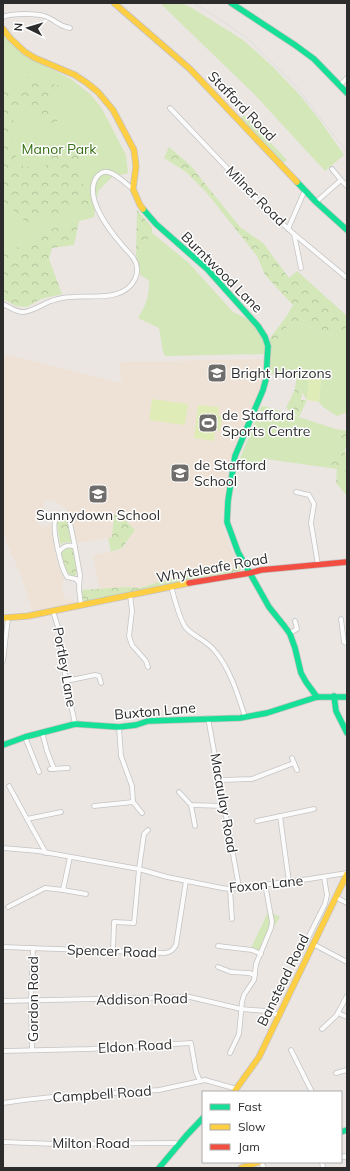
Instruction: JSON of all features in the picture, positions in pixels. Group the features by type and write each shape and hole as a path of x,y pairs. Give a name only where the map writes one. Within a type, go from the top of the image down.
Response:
{"street":[{"name":"Stafford Road","path":"114,3 190,69 316,202 347,230"},
{"path":"231,3 314,59 347,93"},
{"path":"3,17 8,15 28,14 46,16 61,26 70,28"},
{"path":"3,29 25,52 35,58 75,75 87,83 98,92 113,110 134,150 136,166 133,189 110,172 104,171 99,174 95,180 93,188 95,203 100,214 119,241 134,258 137,265 136,278 129,288 110,296 67,297 52,300 25,312 18,311 3,304"},
{"path":"340,85 347,78"},
{"name":"Milner Road","path":"170,108 266,209 347,278"},
{"path":"332,169 347,186"},
{"path":"316,202 341,180"},
{"name":"Burntwood Lane","path":"133,189 135,197 146,214 207,269 258,326 265,337 268,346 266,379 263,390 235,456 228,501 228,527 238,552 269,607 286,626 290,633 302,674 316,697"},
{"path":"288,228 305,190"},
{"path":"294,234 301,268"},
{"path":"296,492 309,495 314,504 311,522 318,565"},
{"path":"79,583 76,579 67,577 62,565 54,522 59,516 69,518 80,576 79,583 81,604"},
{"path":"59,552 61,548 65,546 75,547"},
{"name":"Whyteleafe Road","path":"6,618 28,616 171,586 261,570 347,562"},
{"path":"171,586 184,625 193,634 210,645 222,660 235,688 244,717"},
{"path":"130,595 132,611 129,636 132,645 146,661 148,667"},
{"name":"Portley Lane","path":"53,611 60,634 66,681 75,724"},
{"path":"3,661 6,618"},
{"path":"341,619 344,642 347,643"},
{"path":"290,633 297,629 295,621"},
{"path":"66,681 96,675 99,676 101,683"},
{"path":"334,696 334,706 336,712 347,733"},
{"name":"Buxton Lane","path":"3,745 42,732 75,724 119,727 136,725 148,721 208,718 232,719 267,712 316,697 347,697"},
{"name":"Macaulay Road","path":"208,718 239,887"},
{"path":"119,727 121,756 132,786 134,802 142,813"},
{"path":"42,732 52,769 68,768"},
{"path":"25,737 39,772"},
{"path":"292,758 297,770"},
{"path":"220,780 252,778 294,764"},
{"path":"9,786 46,853"},
{"path":"179,792 191,805 195,826"},
{"path":"94,806 134,802"},
{"path":"191,805 224,806"},
{"path":"257,821 314,809"},
{"path":"27,819 61,812"},
{"path":"280,816 289,882"},
{"path":"113,951 114,922 134,923 144,834 148,830"},
{"name":"Foxon Lane","path":"3,848 46,853 139,869 216,888 289,882 347,873"},
{"path":"63,890 70,857"},
{"name":"Banstead Road","path":"235,1090 259,1057 347,873"},
{"path":"303,948 325,904 327,895 324,877"},
{"name":"Spencer Road","path":"3,947 170,952 174,950 176,945 186,881"},
{"path":"230,1053 239,1034 244,995 252,985 256,964 270,933 272,922 266,884"},
{"path":"8,907 45,888 86,894"},
{"path":"230,888 232,919"},
{"path":"335,897 347,903"},
{"path":"313,944 347,962"},
{"path":"218,946 252,950 261,954"},
{"name":"Gordon Road","path":"32,1050 31,1000 33,948"},
{"path":"218,967 231,972 249,973 255,975"},
{"path":"322,1029 338,1013 347,996"},
{"name":"Addison Road","path":"3,1001 190,997 241,1009 268,1011 278,1015"},
{"path":"338,1013 347,1018"},
{"name":"Eldon Road","path":"3,1052 191,1043 196,1072 200,1081"},
{"path":"291,1050 312,1091"},
{"path":"336,1073 347,1070"},
{"path":"200,1081 210,1081 235,1090"},
{"name":"Campbell Road","path":"3,1103 52,1097 158,1090 200,1081"},
{"path":"159,1168 202,1119"},
{"name":"Milton Road","path":"3,1142 56,1144 179,1144"},
{"path":"242,1166 256,1163"}],"shaded area":[{"name":"de Stafford School","path":"5,354 121,383 120,362 264,359 262,384 259,394 237,441 229,463 222,525 238,563 234,569 168,579 140,588 125,587 99,589 93,555 122,549 135,530 114,515 112,537 77,543 72,519 65,508 55,501 49,500 44,502 43,506 46,513 39,515 40,527 52,524 56,558 64,580 62,585 65,599 72,600 77,604 33,613 20,573 6,542 3,531 3,358"}],"green space":[{"path":"160,3 182,3 243,40 272,66 298,93 319,119 344,155 325,171 254,94"},
{"name":"Manor Park","path":"3,35 24,55 71,79 90,94 101,107 126,155 128,173 112,177 98,191 94,217 40,232 10,252 3,246"},
{"path":"29,76 59,86 56,93 46,106 57,120 56,135 41,124 30,107 16,112 10,132 18,165 44,170 53,148 63,138 83,152 79,176 92,203 28,224 3,201 3,85 4,91 14,94"},
{"path":"244,115 287,160 283,163 241,118"},
{"path":"169,147 190,165 240,227 263,243 289,278 297,271 347,316 347,339 292,321 278,337 276,347 271,354 270,338 293,305 265,275 257,256 206,192 186,172 164,158"},
{"path":"137,210 152,227 152,233 136,256"},
{"path":"79,221 74,245 52,248 49,259 62,294 41,299 27,307 16,306 3,299 3,246 10,252 40,232"},
{"path":"152,233 189,263 233,312 246,318 247,317 263,339 266,355 165,356 159,328 138,318 147,300 149,280 140,275 139,263 136,256"},
{"path":"292,321 347,339 347,412 337,416 323,407 319,402 321,379 309,378 307,400 302,392 295,389 297,375 282,373 269,374 271,354 276,347 278,337"},
{"path":"309,378 321,379 319,402 307,400"},
{"path":"295,389 302,392 301,400 307,400 299,417 286,408"},
{"path":"152,399 188,404 185,425 149,420"},
{"name":"de Stafford Sports Centre","path":"198,405 219,407 218,415 222,416 220,431 215,430 214,441 194,438"},
{"path":"264,406 336,429 342,435 330,468 266,459 265,465 238,463 261,407"},
{"path":"336,429 347,431 347,448 345,447 345,453 347,457 347,472 341,470 338,474 339,482 336,483 337,469 330,468 342,435"},
{"path":"341,469 347,472 347,496 336,483 339,482 338,474"},
{"path":"114,514 125,520 135,530 122,548 111,552 108,538 112,537"},
{"path":"58,520 67,520 71,541 70,543 67,542 60,544 57,523"},
{"path":"71,547 73,549 77,573 75,576 71,576 67,571 61,552 64,549"},
{"path":"238,563 241,565 240,572 86,602 82,600 82,590 125,587 140,588 168,579 234,569"},
{"path":"270,908 274,914 280,917 270,933 261,954 250,950"}],"railway":[{"path":"193,3 247,38 293,83 347,152"}],"traffic: fast":[{"path":"231,3 314,59 347,93"},
{"path":"297,182 316,202 347,230"},
{"path":"143,209 156,224 207,269 258,326 265,337 268,346 266,379 263,390 235,456 228,501 227,522 238,552 269,607 290,634 301,673 317,697"},
{"path":"334,696 336,711 347,733"},
{"path":"3,745 25,737 75,724 119,727 136,725 148,721 240,718 267,713 317,697 347,697"},
{"path":"159,1168 202,1119"},
{"path":"342,1132 347,1130"}],"traffic: slow":[{"path":"114,3 190,69 297,182"},
{"path":"3,29 25,52 35,58 75,75 87,83 98,92 113,110 134,150 136,166 133,189 143,209"},
{"path":"3,618 28,616 189,583"},
{"path":"235,1091 259,1057 347,874"},
{"path":"241,1168 256,1163"}],"traffic: jam":[{"path":"189,583 261,570 347,562"}],"place":[{"name":"Bright Horizons","path":"217,373"},
{"name":"de Stafford Sports Centre","path":"208,423"},
{"name":"de Stafford School","path":"180,473"},
{"name":"Sunnydown School","path":"98,494"}]}
